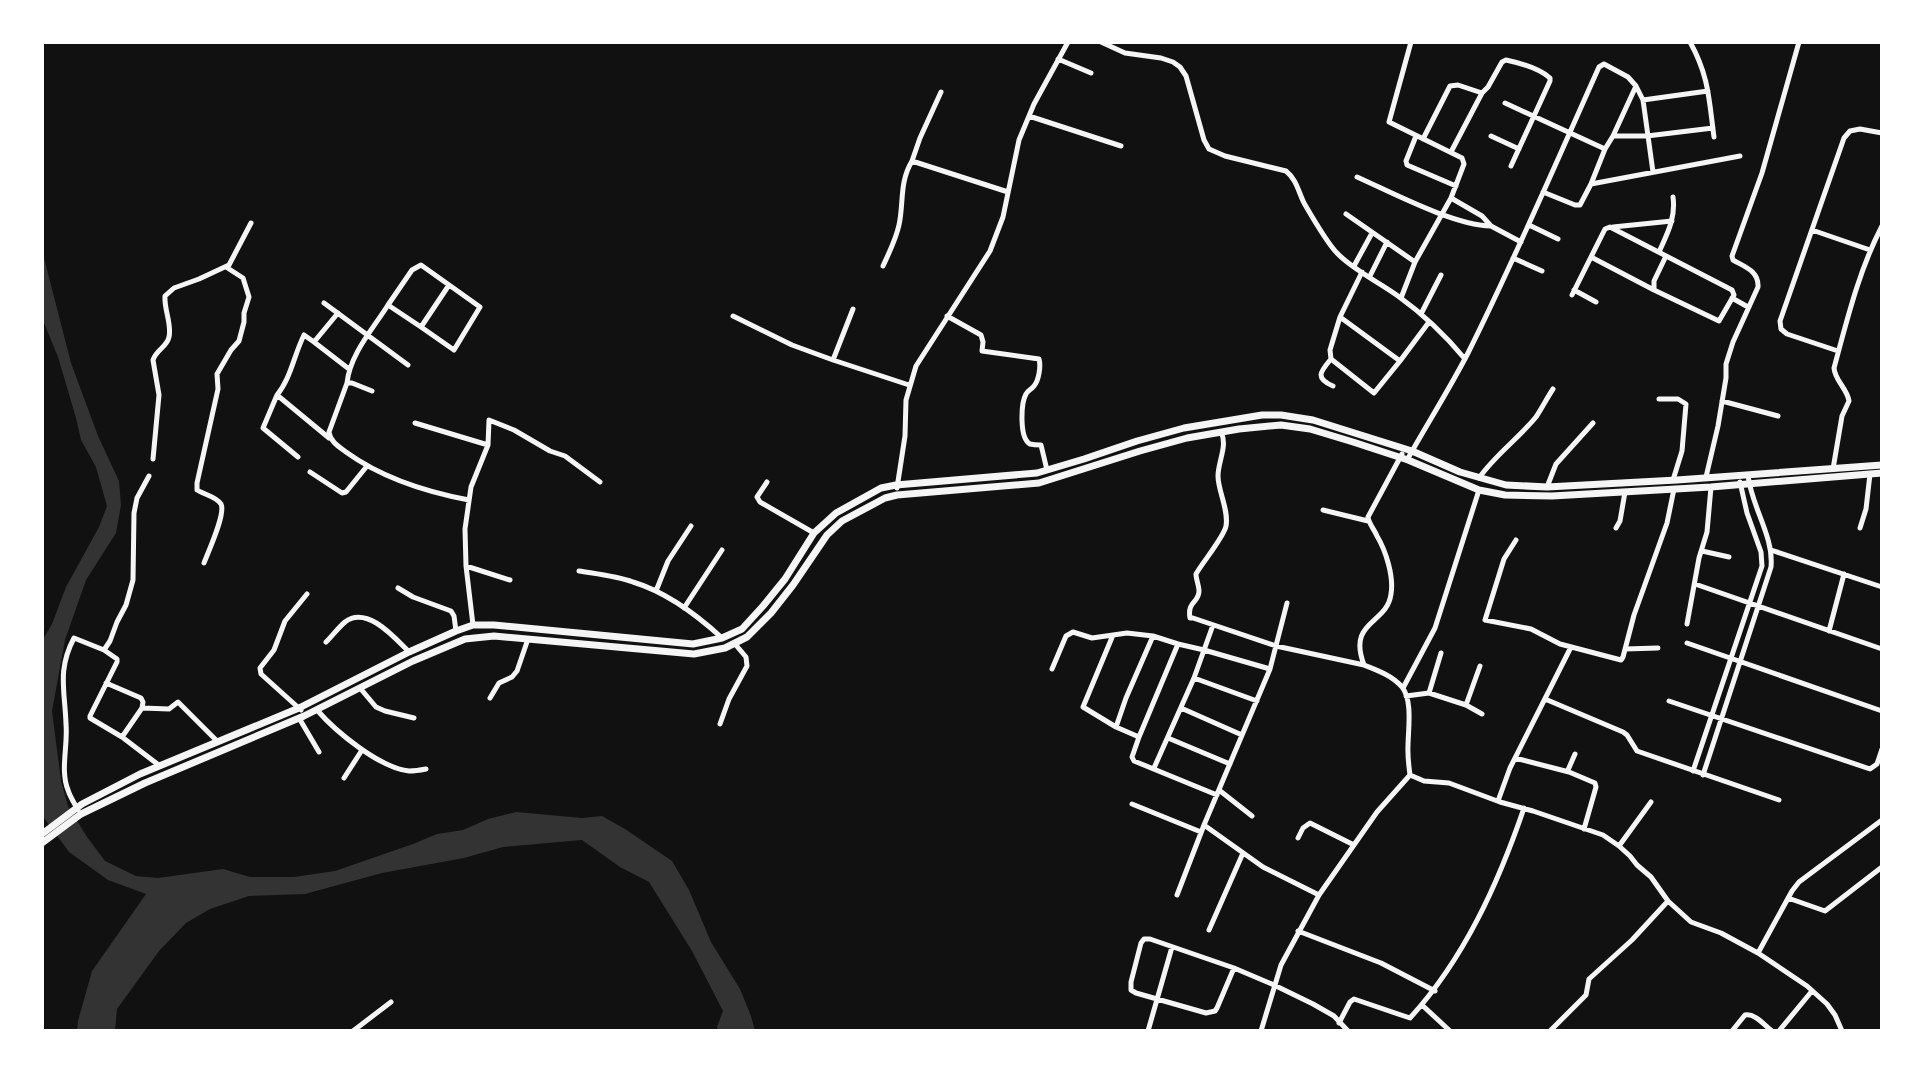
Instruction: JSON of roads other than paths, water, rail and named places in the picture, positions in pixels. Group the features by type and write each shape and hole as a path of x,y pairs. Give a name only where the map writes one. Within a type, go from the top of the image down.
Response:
{"main road":[{"path":"42,843 47,831 76,812 160,766 299,708 409,652 473,625 693,644 722,638 742,629 763,606 785,579 814,533 836,513 881,488 1037,473 1184,428 1262,415 1313,420 1506,485 1547,487 1882,465"},
{"path":"1240,418 1241,429"},
{"path":"76,812 317,710 416,660 465,639 478,636 528,639 694,654 725,648 754,632 793,585 827,535 842,521 885,498 1039,483 1187,438 1281,425 1310,429 1404,459 1479,490 1505,495 1552,496 1625,492 1882,474"},
{"path":"1124,446 1127,455"},
{"path":"1452,480 1456,470"},
{"path":"550,641 551,631"}],"street":[{"path":"897,495 896,485 905,436 906,400 916,366 990,251 1003,217 1018,140 1068,42"},
{"path":"1101,42 1125,53 1161,58 1180,66 1186,76 1209,149 1225,156 1286,171 1336,252 1421,314 1465,359"},
{"path":"1401,298 1415,262 1451,198 1464,164 1462,158 1389,122 1411,42"},
{"path":"1690,42 1703,68 1714,137"},
{"path":"1706,477 1722,401 1726,364 1758,287 1757,277 1752,271 1733,260 1732,256 1762,173 1799,42"},
{"path":"1058,59 1091,73"},
{"path":"1451,152 1482,93 1506,60 1550,78 1511,166"},
{"path":"1364,665 1359,653 1360,639 1389,603 1392,586 1378,537 1368,521 1370,510 1465,359 1601,65 1604,64 1628,77 1643,100 1653,172"},
{"path":"1423,139 1450,86 1458,85 1482,93"},
{"path":"1543,192 1580,205 1636,86"},
{"path":"1643,100 1708,91"},
{"path":"883,266 900,224 907,170 941,92"},
{"path":"1505,103 1605,149"},
{"path":"1030,116 1121,146"},
{"path":"1613,136 1647,136 1713,128"},
{"path":"1838,351 1787,334 1781,329 1780,321 1844,138 1850,131 1860,129 1882,133"},
{"path":"1416,136 1407,165 1456,186"},
{"path":"1491,136 1519,149"},
{"path":"1591,184 1740,156"},
{"path":"912,161 1008,192"},
{"path":"1357,177 1443,214 1476,225 1491,226"},
{"path":"1654,290 1654,281 1675,209 1673,197"},
{"path":"1451,198 1482,216 1491,226 1521,242"},
{"path":"1346,214 1415,262"},
{"path":"1596,302 1573,292 1605,229 1672,221"},
{"path":"153,459 159,395 153,360 169,338 164,296 174,288 229,265 251,223"},
{"path":"1529,225 1558,239"},
{"path":"1833,469 1842,416 1849,401 1846,389 1834,373 1838,351 1870,250 1882,226"},
{"path":"1591,257 1717,321 1720,320 1734,293 1732,290 1610,227"},
{"path":"1812,230 1870,250"},
{"path":"1354,266 1373,233"},
{"path":"1370,276 1387,242"},
{"path":"1513,258 1542,271"},
{"path":"331,439 329,432 347,383 349,369 368,336 388,305 412,270 421,265 480,307 454,350 388,305"},
{"path":"204,563 221,515 221,506 219,501 197,489 197,483 218,389 217,374 239,341 244,310 249,300 243,278 226,267"},
{"path":"1363,272 1340,317 1330,350 1331,359 1374,393 1429,322"},
{"path":"1421,314 1441,275"},
{"path":"421,327 449,285"},
{"path":"1732,298 1748,307"},
{"path":"324,303 408,365"},
{"path":"833,360 853,309"},
{"path":"314,342 338,313"},
{"path":"733,316 792,345 909,385"},
{"path":"947,316 981,335 984,342 982,351 1039,359 1036,385 1026,394 1022,427 1029,443 1041,445 1047,470"},
{"path":"1340,317 1400,361"},
{"path":"298,457 263,428 277,395 286,385 296,350 304,335 349,369"},
{"path":"1331,359 1321,371 1321,376 1326,383 1333,386"},
{"path":"347,383 372,391"},
{"path":"1479,478 1489,464 1536,417 1553,389"},
{"path":"277,395 322,434 367,466 386,476 444,495 469,500"},
{"path":"1659,399 1678,399 1686,404 1682,451 1673,480"},
{"path":"1722,401 1778,416"},
{"path":"473,625 465,537 471,487 488,445 488,422 491,419 550,451 565,456 600,482"},
{"path":"1547,487 1556,464 1593,422"},
{"path":"415,423 488,445"},
{"path":"1221,432 1224,438 1218,476 1226,526 1196,574 1199,592 1189,611 1190,618 1276,646 1364,665 1383,673 1403,688 1409,719 1410,775 1377,812 1319,895 1298,931 1281,965 1261,1031"},
{"path":"310,472 342,493 346,492 367,466"},
{"path":"1860,528 1868,499 1870,474"},
{"path":"1693,771 1763,560 1738,475"},
{"path":"1703,775 1770,572 1771,550 1748,475"},
{"path":"104,650 126,604 134,580 134,513 137,498 149,476"},
{"path":"767,482 757,497 760,502 814,533"},
{"path":"1688,624 1707,533 1711,487"},
{"path":"1516,540 1504,559 1485,620 1531,629 1560,644 1621,660 1667,523 1674,489"},
{"path":"1403,688 1435,628 1479,490"},
{"path":"1616,527 1620,521 1625,492"},
{"path":"1323,510 1368,521"},
{"path":"1747,513 1757,510"},
{"path":"656,591 668,561 691,526"},
{"path":"684,608 722,550"},
{"path":"1771,550 1882,587"},
{"path":"1702,551 1729,557"},
{"path":"466,566 510,580"},
{"path":"579,571 632,582 656,591 684,608 722,638"},
{"path":"1829,631 1844,574"},
{"path":"1695,584 1882,649"},
{"path":"398,588 451,611 456,631"},
{"path":"307,594 285,621 274,650 260,668 261,674 299,708 319,752"},
{"path":"1177,895 1270,670 1287,603"},
{"path":"326,642 347,620 371,620 381,625 416,660"},
{"path":"1154,768 1194,678 1213,625"},
{"path":"1052,669 1066,636 1073,632 1093,638 1127,633 1153,636 1270,670"},
{"path":"1114,635 1082,706 1116,727 1139,737"},
{"path":"1116,727 1153,636"},
{"path":"76,812 64,776 67,728 62,682 74,638 104,650 118,661 91,712 90,719 122,737 160,766"},
{"path":"490,698 499,682 512,677 517,671 528,639"},
{"path":"720,724 729,699 747,666 746,657 735,643"},
{"path":"1687,643 1882,711"},
{"path":"1178,644 1133,752 1133,760 1218,793 1252,816"},
{"path":"1498,801 1515,758 1571,647"},
{"path":"1625,649 1658,648"},
{"path":"1429,693 1441,653"},
{"path":"1466,705 1480,666"},
{"path":"1194,678 1257,701"},
{"path":"106,683 136,695 143,702 142,708 122,737"},
{"path":"360,688 380,708 414,718"},
{"path":"1406,696 1429,693 1466,705 1482,714"},
{"path":"1545,699 1623,732 1637,751 1779,800"},
{"path":"1669,701 1870,769 1877,764 1882,749"},
{"path":"142,708 169,709 177,702 217,741"},
{"path":"1181,708 1242,735"},
{"path":"317,710 370,756 400,769 426,769"},
{"path":"1168,738 1230,764"},
{"path":"344,778 362,750"},
{"path":"1569,772 1574,754"},
{"path":"1515,758 1569,772 1595,783 1584,829"},
{"path":"1410,775 1449,783 1603,835 1619,846 1651,877 1668,901 1691,922 1721,933 1758,953 1812,991 1827,1004 1842,1031"},
{"path":"1619,846 1651,802"},
{"path":"1132,804 1201,832"},
{"path":"1339,1023 1354,999 1410,1018 1422,1005 1434,991 1477,921 1509,852 1524,808"},
{"path":"1758,953 1799,882 1882,820"},
{"path":"1298,838 1303,828 1310,823 1354,845"},
{"path":"1205,825 1263,867 1319,895"},
{"path":"1209,930 1242,853"},
{"path":"1788,898 1825,911 1882,867"},
{"path":"1550,1031 1586,995 1589,979 1632,940 1668,901"},
{"path":"1298,931 1381,963 1434,991"},
{"path":"1234,968 1217,1008 1206,1013 1131,990 1141,943 1144,939 1150,939 1234,968 1274,985 1334,1016 1348,1031"},
{"path":"1148,1031 1172,947"},
{"path":"1779,1031 1812,991"},
{"path":"353,1031 391,1002"},
{"path":"1422,1005 1450,1031"},
{"path":"1732,1031 1745,1014 1754,1016 1772,1031"}]}
